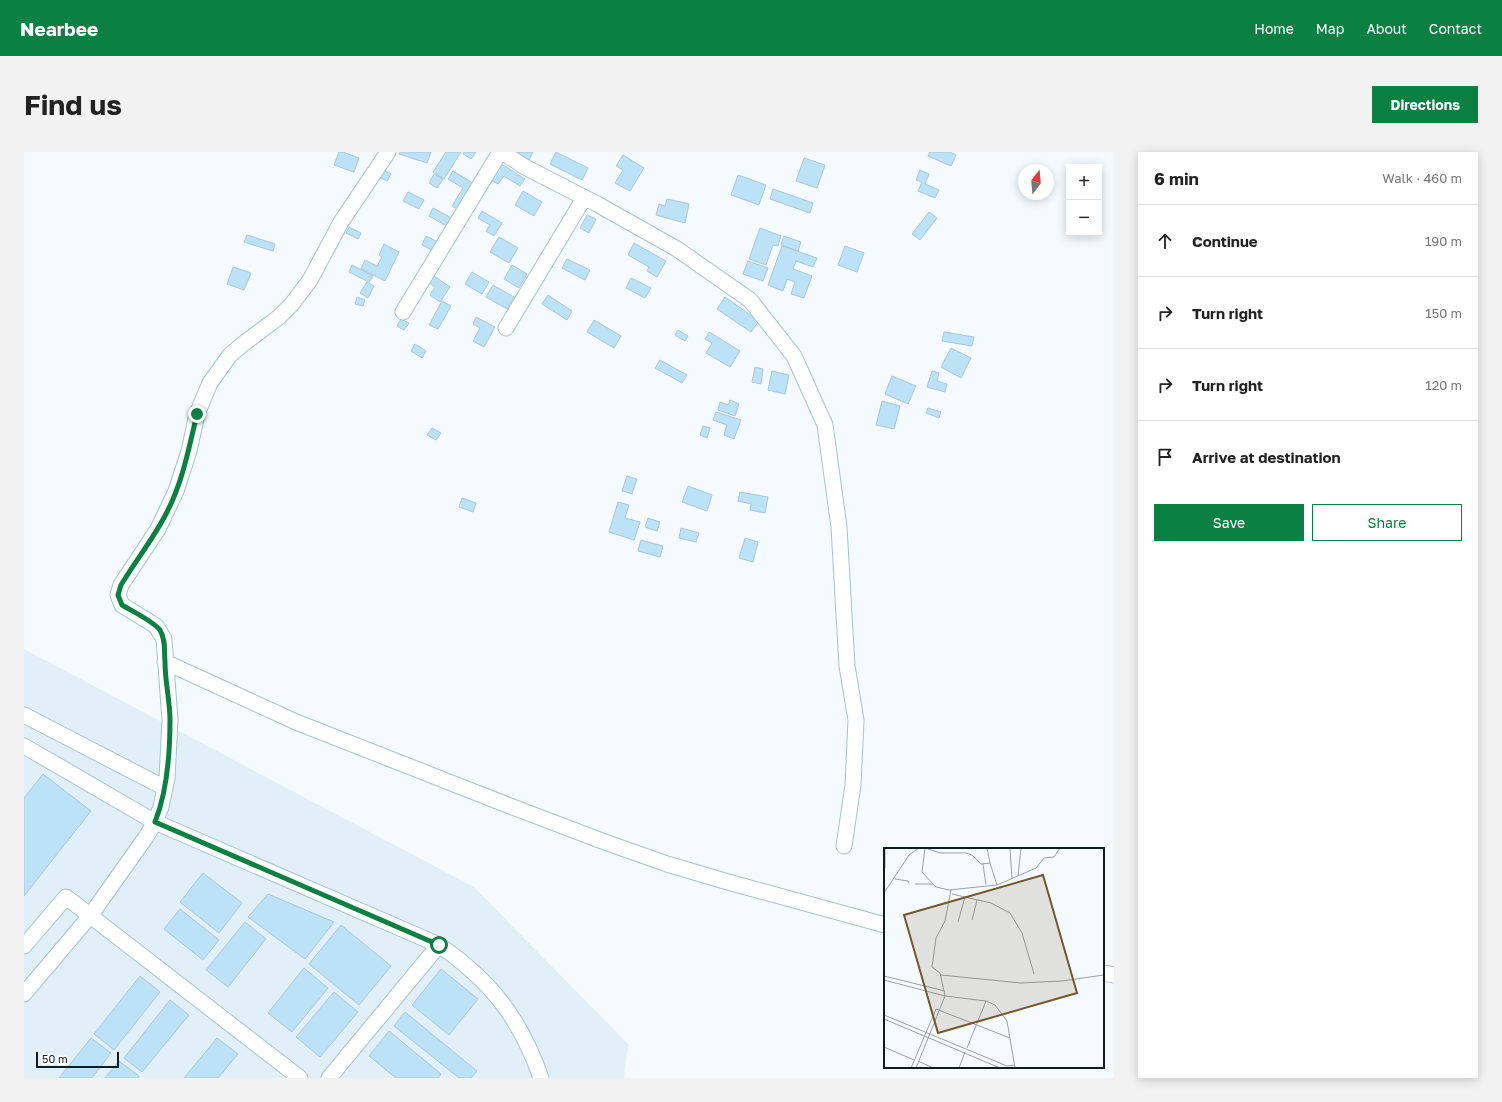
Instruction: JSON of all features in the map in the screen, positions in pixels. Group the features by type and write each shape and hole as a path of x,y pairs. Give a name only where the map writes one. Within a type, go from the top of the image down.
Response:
{"street":[{"path":"24,994 90,916 155,822 161,807 165,788 170,720 165,644 162,634 156,626 122,605 118,595 121,585 154,535 171,504 183,471 197,414 210,383 230,355 279,318 292,304 310,280 341,222 388,152"},
{"path":"403,312 501,152 525,167 677,249 750,300 794,356 825,425 839,527 847,666 856,720 853,785 844,846"},
{"path":"506,328 584,198"},
{"path":"165,662 296,722 602,841 667,864 884,925"},
{"path":"24,715 165,788"},
{"path":"24,746 155,822 439,945 478,975 510,1012 528,1045 541,1078"},
{"path":"24,946 66,897 300,1078"},
{"path":"329,1078 439,945"},
{"path":"1104,973 1114,975"}],"shaded area":[{"path":"24,649 474,887 628,1044 624,1078 24,1078"}],"building":[{"path":"339,152 359,158 354,172 334,165"},
{"path":"400,152 431,152 427,163 399,154"},
{"path":"446,152 461,152 444,179 433,172"},
{"path":"464,152 476,152 471,159 463,154"},
{"path":"516,152 533,152 529,160"},
{"path":"556,152 588,168 582,180 550,164"},
{"path":"930,152 950,152 956,155 951,166 928,156"},
{"path":"623,155 644,168 630,191 615,183 623,170 616,166"},
{"path":"804,158 825,165 817,188 796,181"},
{"path":"500,163 525,179 520,186 504,176 498,184 489,179"},
{"path":"378,168 391,174 387,181 375,175"},
{"path":"920,170 929,174 925,184 939,190 935,198 918,191 922,182 916,180"},
{"path":"453,171 476,185 461,211 452,206 463,188 448,179"},
{"path":"434,174 443,179 437,188 429,183"},
{"path":"738,175 766,185 759,205 731,195"},
{"path":"773,189 813,203 810,213 770,199"},
{"path":"523,191 542,202 534,216 515,205"},
{"path":"408,192 424,200 419,209 403,201"},
{"path":"667,199 689,204 685,223 656,215 659,204 665,206"},
{"path":"433,208 455,220 450,228 429,216"},
{"path":"482,211 502,223 494,236 486,231 490,225 478,218"},
{"path":"929,212 937,218 920,240 912,234"},
{"path":"587,215 596,219 589,233 580,228"},
{"path":"349,227 361,233 358,239 346,233"},
{"path":"760,228 781,236 778,246 773,245 766,265 749,259"},
{"path":"247,235 275,244 273,251 244,242"},
{"path":"426,236 440,243 436,252 422,245"},
{"path":"784,236 801,242 798,251 781,245"},
{"path":"499,237 518,248 509,263 490,252"},
{"path":"634,243 666,261 657,277 647,271 649,267 628,255"},
{"path":"384,244 399,252 385,281 361,269 365,260 377,266 382,257 379,255"},
{"path":"782,246 817,258 813,267 796,261 793,269 812,276 804,298 791,294 795,282 787,279 783,291 768,285"},
{"path":"845,246 864,253 857,272 838,265"},
{"path":"567,259 590,270 585,280 562,268"},
{"path":"748,261 768,268 763,281 743,274"},
{"path":"352,265 373,276 369,282 349,272"},
{"path":"512,265 527,274 519,288 504,279"},
{"path":"233,267 251,273 244,290 227,284"},
{"path":"472,272 489,282 482,294 465,284"},
{"path":"431,274 450,287 440,302 430,295 435,287 426,281"},
{"path":"631,278 651,288 645,298 626,288"},
{"path":"367,282 374,286 368,298 360,293"},
{"path":"493,285 514,297 507,309 486,297"},
{"path":"548,295 572,311 567,320 542,304"},
{"path":"357,297 365,300 363,306 355,304"},
{"path":"725,297 759,321 751,332 717,309"},
{"path":"442,301 451,306 438,329 429,325"},
{"path":"476,317 495,327 484,347 473,341 480,328 473,324"},
{"path":"401,319 409,323 404,330 397,326"},
{"path":"594,320 621,336 614,348 587,332"},
{"path":"678,330 688,336 685,341 675,335"},
{"path":"709,332 740,351 730,367 706,353 712,343 705,339"},
{"path":"944,332 974,337 972,346 942,341"},
{"path":"415,344 426,351 422,358 411,351"},
{"path":"951,348 971,358 961,378 941,367"},
{"path":"660,360 687,375 682,383 655,368"},
{"path":"755,367 763,369 761,384 752,382"},
{"path":"772,371 789,375 785,394 768,390"},
{"path":"932,371 939,373 937,381 947,384 945,392 927,387"},
{"path":"892,376 916,386 908,404 885,394"},
{"path":"730,400 739,404 735,416 718,410 720,402 728,405"},
{"path":"882,401 900,406 894,429 876,425"},
{"path":"928,408 941,412 939,418 926,413"},
{"path":"716,412 741,420 734,439 724,435 727,425 713,420"},
{"path":"703,426 710,428 707,438 700,435"},
{"path":"432,428 441,433 436,440 427,435"},
{"path":"627,476 637,479 632,494 622,491"},
{"path":"688,486 712,495 707,511 682,502"},
{"path":"740,492 768,497 765,513 750,510 751,504 738,501"},
{"path":"462,498 476,503 473,512 459,507"},
{"path":"618,502 629,505 625,518 640,522 634,540 609,532"},
{"path":"648,518 660,522 657,531 645,527"},
{"path":"681,528 699,533 696,542 679,538"},
{"path":"745,538 758,542 753,562 739,558"},
{"path":"641,540 663,546 660,557 638,551"},
{"path":"43,774 91,811 24,896 24,798"},
{"path":"203,873 242,903 219,933 180,902"},
{"path":"268,894 334,922 305,959 248,917"},
{"path":"180,909 219,940 203,960 164,929"},
{"path":"245,922 266,939 228,987 206,970"},
{"path":"341,925 391,966 359,1005 309,964"},
{"path":"304,968 328,988 292,1032 268,1013"},
{"path":"441,969 478,999 449,1035 412,1005"},
{"path":"140,976 160,992 114,1050 94,1034"},
{"path":"334,992 358,1012 320,1057 296,1037"},
{"path":"170,1000 189,1015 142,1072 124,1058"},
{"path":"405,1012 477,1071 471,1078 459,1078 394,1026"},
{"path":"389,1031 441,1074 438,1078 396,1078 369,1056"},
{"path":"91,1038 111,1053 92,1078 59,1078"},
{"path":"217,1038 238,1054 218,1078 184,1078"},
{"path":"119,1061 139,1076 138,1078 105,1078"}],"route":[{"path":"197,414 183,471 168,510 158,529 121,585 118,595 122,605 160,630 165,644 170,720 165,788 161,807 155,822 439,945"}]}
